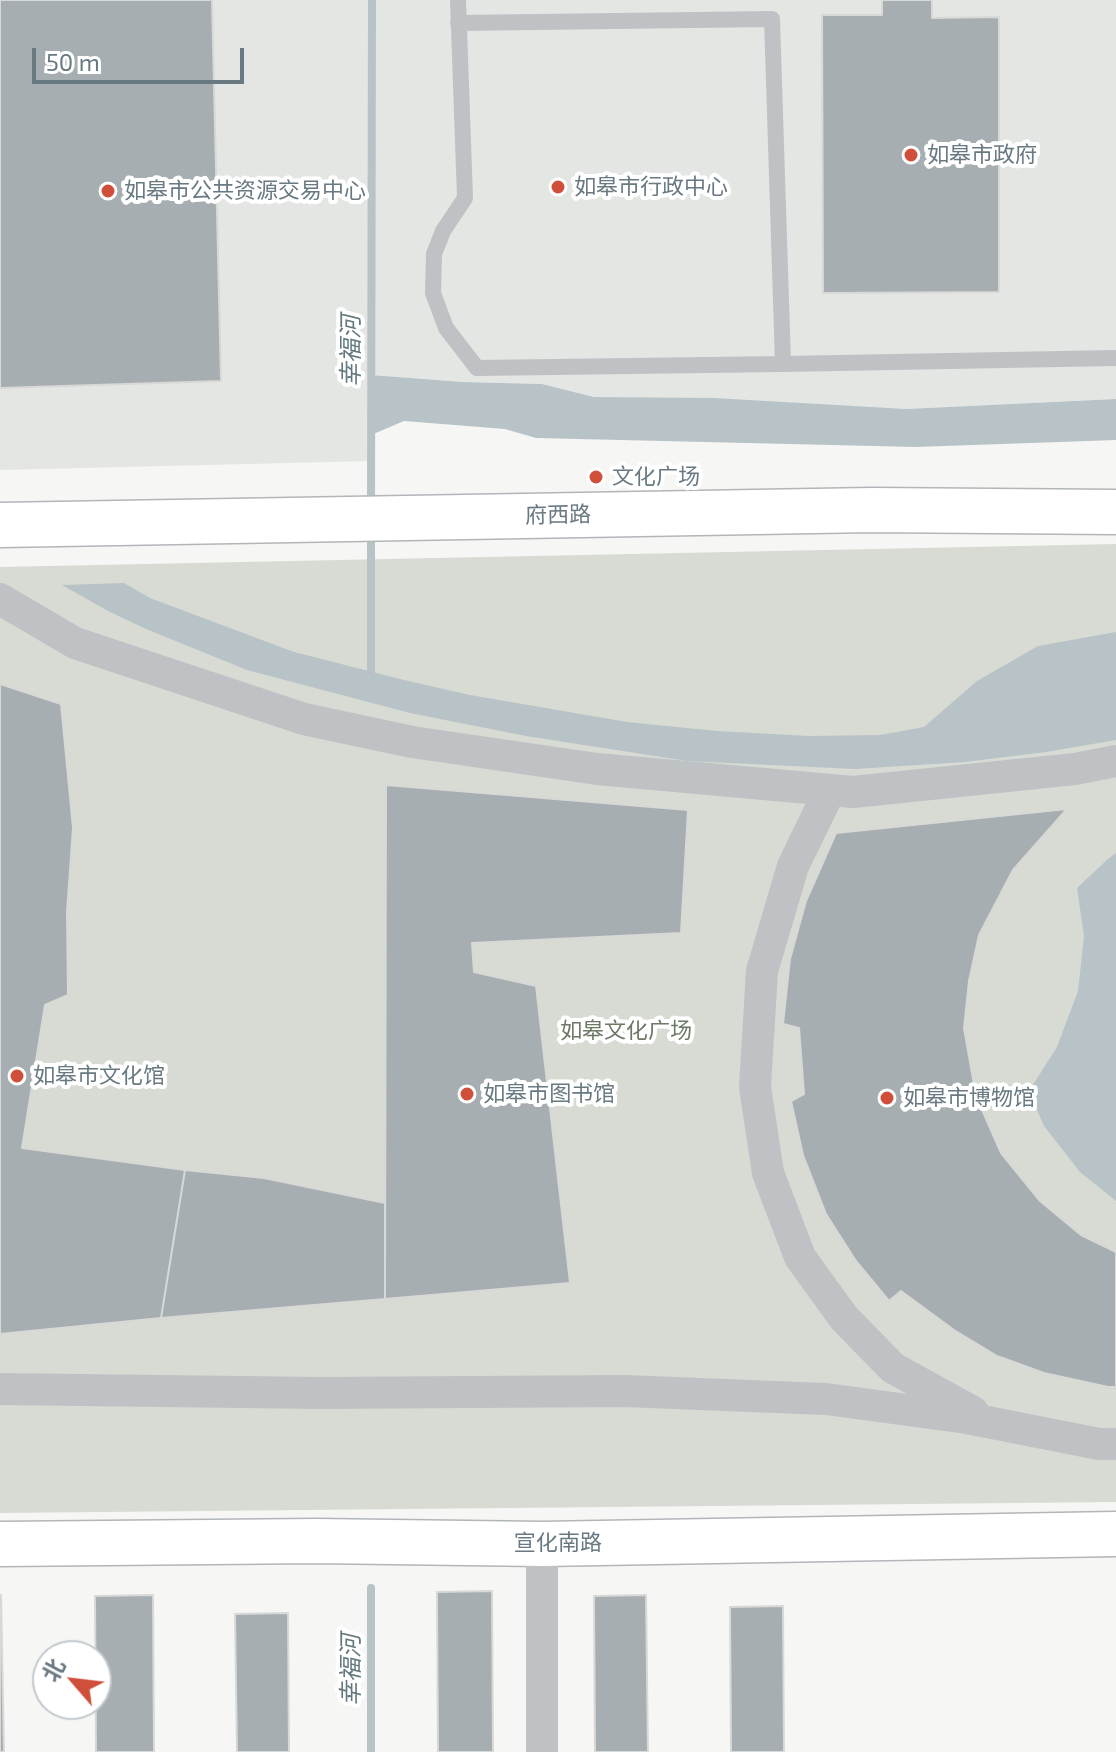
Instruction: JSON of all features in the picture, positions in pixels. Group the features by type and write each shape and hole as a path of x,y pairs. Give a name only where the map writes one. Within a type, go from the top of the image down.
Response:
{"street":[{"name":"府西路","path":"0,525 872,510 1116,512"},
{"path":"0,599 75,643 304,719 412,742 597,769 853,792 1075,769 1116,761"},
{"path":"830,790 793,866 762,971 755,1087 768,1173 800,1257 844,1318 893,1368 993,1423"},
{"path":"0,1389 321,1393 655,1392 826,1399 967,1418 1099,1444 1116,1444"},
{"name":"宣化南路","path":"0,1544 316,1541 542,1544 1116,1534"},
{"path":"542,1544 542,1752"}],"lane":[{"path":"458,0 465,198 443,231 434,254 433,293 446,328 477,368 1116,358"},
{"path":"458,23 772,19 783,364"}],"shaded area":[{"name":"如皋市行政中心","path":"0,0 1116,0 1116,399 906,409 594,397 542,384 372,375 371,461 0,470"},
{"path":"371,375 542,384 594,397 714,398 906,409 1116,399 1116,440 916,447 536,438 505,429 404,421 371,435"},
{"path":"124,583 150,598 294,652 470,695 627,722 809,736 880,735 924,727 977,681 1038,646 1116,632 1116,740 965,762 855,769 687,761 526,736 410,713 247,670 146,629 62,585"},
{"path":"1116,853 1116,1201 1080,1172 1044,1126 1029,1091 1057,1047 1078,991 1084,936 1077,888"}],"green space":[{"name":"如皋文化广场","path":"1116,544 1116,1502 0,1513 0,567"}],"building":[{"name":"如皋市公共资源交易中心","path":"0,0 212,0 221,381 0,388"},
{"name":"如皋市政府","path":"882,0 932,0 932,18 999,17 999,292 823,293 822,15 882,15"},
{"name":"如皋市文化馆","path":"0,684 61,704 73,828 67,912 68,995 45,1005 22,1148 185,1170 161,1318 0,1334"},
{"name":"如皋市图书馆","path":"386,785 688,810 681,933 472,943 474,972 536,986 570,1283 385,1299"},
{"name":"如皋市博物馆","path":"1067,809 1013,870 979,935 969,981 964,1028 976,1096 1001,1153 1040,1201 1081,1235 1116,1252 1116,1387 1044,1373 997,1356 954,1330 901,1291 889,1301 856,1261 826,1214 803,1155 791,1101 804,1094 799,1028 783,1024 790,959 806,901 836,833"},
{"path":"185,1170 264,1178 385,1203 385,1299 161,1318"},
{"path":"492,1591 493,1752 438,1752 437,1592"},
{"path":"1,1595 4,1752 0,1752"},
{"path":"153,1595 154,1752 96,1752 96,1720 112,1720 112,1640 95,1640 95,1596"},
{"path":"646,1595 648,1752 595,1752 594,1596"},
{"path":"783,1606 784,1752 731,1752 730,1607"},
{"path":"288,1613 289,1752 237,1752 235,1614"}],"waterway":[{"name":"幸福河","path":"371,507 372,0"},
{"name":"幸福河","path":"371,533 371,679"},
{"name":"幸福河","path":"371,1588 371,1752"}],"place":[{"name":"如皋市政府","path":"911,155"},
{"name":"如皋市行政中心","path":"558,187"},
{"name":"如皋市公共资源交易中心","path":"108,191"},
{"name":"文化广场","path":"596,477"},
{"name":"如皋市文化馆","path":"17,1076"},
{"name":"如皋市图书馆","path":"467,1094"},
{"name":"如皋市博物馆","path":"887,1098"}]}
